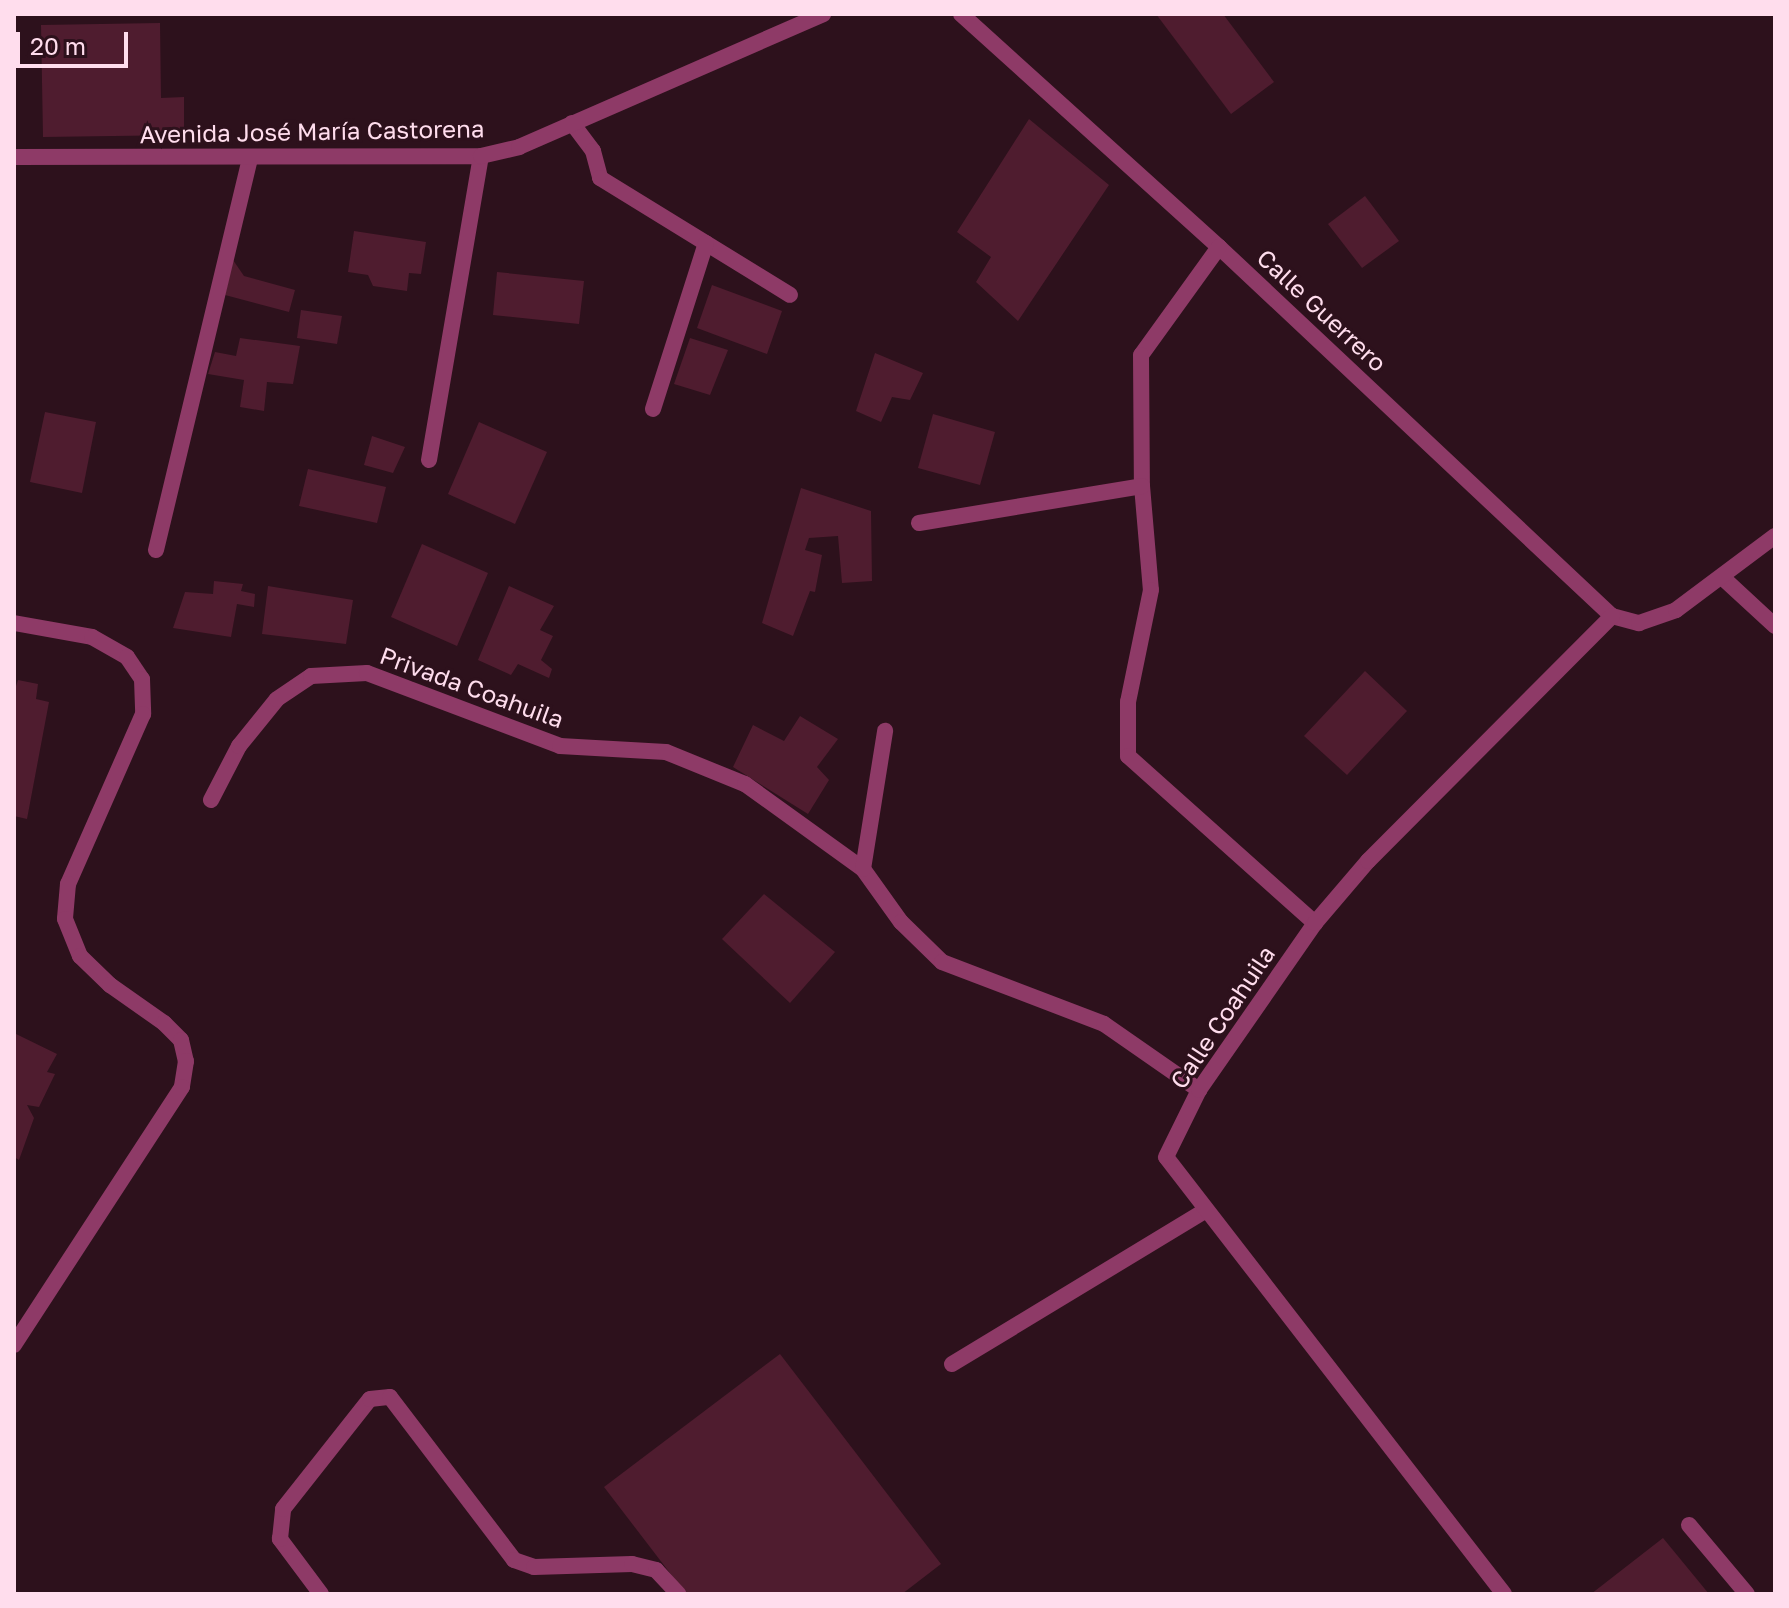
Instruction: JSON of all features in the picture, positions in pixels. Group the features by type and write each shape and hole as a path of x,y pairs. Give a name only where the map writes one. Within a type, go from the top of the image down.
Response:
{"street":[{"name":"Avenida José María Castorena","path":"14,157 250,159 481,156 519,147 823,14"},
{"name":"Calle Guerrero","path":"961,14 1219,247 1612,616"},
{"path":"572,123 593,151 600,178 790,295"},
{"path":"429,460 481,156"},
{"path":"156,550 250,159"},
{"path":"653,409 706,243"},
{"path":"1219,247 1141,355 1142,486 1151,590 1128,702 1128,756 1315,923"},
{"path":"919,523 1142,486"},
{"path":"1612,616 1639,623 1656,619 1723,578 1775,536"},
{"path":"1723,578 1775,626"},
{"name":"Calle Coahuila","path":"1504,1594 1166,1157 1199,1090 1315,923 1368,861 1612,616"},
{"path":"14,623 92,637 127,657 142,679 143,714 68,884 65,919 80,956 110,985 164,1023 181,1040 186,1061 182,1087 14,1345"},
{"name":"Privada Coahuila","path":"211,800 239,746 277,699 311,676 367,673 560,746 666,752 745,784 863,869 901,922 942,962 1104,1024 1199,1090"},
{"path":"863,869 885,731"},
{"path":"952,1364 1206,1210"},
{"path":"321,1594 280,1539 283,1509 370,1399 390,1397 514,1560 534,1567 632,1564 656,1570 678,1594"},
{"path":"1689,1525 1747,1594"}],"building":[{"path":"1156,14 1223,14 1274,82 1231,114"},
{"path":"160,23 161,98 184,97 184,135 43,137 41,25"},
{"path":"1029,119 1109,185 1018,321 976,282 991,257 957,232"},
{"path":"1365,196 1399,241 1362,268 1328,224"},
{"path":"354,231 426,242 421,274 409,273 407,291 373,286 368,275 348,272"},
{"path":"233,260 244,276 295,290 289,312 225,295"},
{"path":"497,272 584,281 579,324 493,315"},
{"path":"712,285 782,311 767,354 697,328"},
{"path":"301,310 342,316 337,344 297,338"},
{"path":"240,338 300,346 293,384 267,382 264,411 240,407 244,380 208,374 215,352 236,356"},
{"path":"690,338 728,350 710,395 674,384"},
{"path":"875,353 923,373 910,400 892,397 881,422 856,411"},
{"path":"45,412 96,422 82,493 30,482"},
{"path":"933,414 995,432 980,485 918,468"},
{"path":"479,422 547,452 515,524 448,494"},
{"path":"372,436 405,447 393,473 364,465"},
{"path":"308,469 386,487 377,523 299,506"},
{"path":"801,488 871,511 872,581 842,583 838,536 809,538 805,550 822,555 815,592 810,591 793,636 762,623"},
{"path":"422,544 488,573 457,646 391,617"},
{"path":"214,581 243,584 241,591 255,594 254,607 237,604 231,637 173,628 185,592 213,594"},
{"path":"268,586 353,600 346,644 262,634"},
{"path":"509,586 554,606 540,630 553,636 541,660 552,669 549,678 518,664 511,675 478,660"},
{"path":"1365,671 1407,711 1347,775 1304,736"},
{"path":"18,680 38,684 36,699 49,702 27,819 14,816 14,692"},
{"path":"800,716 838,739 817,767 829,780 808,814 733,767 753,725 784,741"},
{"path":"764,894 835,952 790,1003 722,939"},
{"path":"14,1033 57,1054 47,1072 55,1074 39,1107 27,1105 34,1118 19,1160 14,1157"},
{"path":"780,1354 941,1564 902,1594 686,1594 604,1487"},
{"path":"1663,1538 1709,1594 1591,1594"}]}
